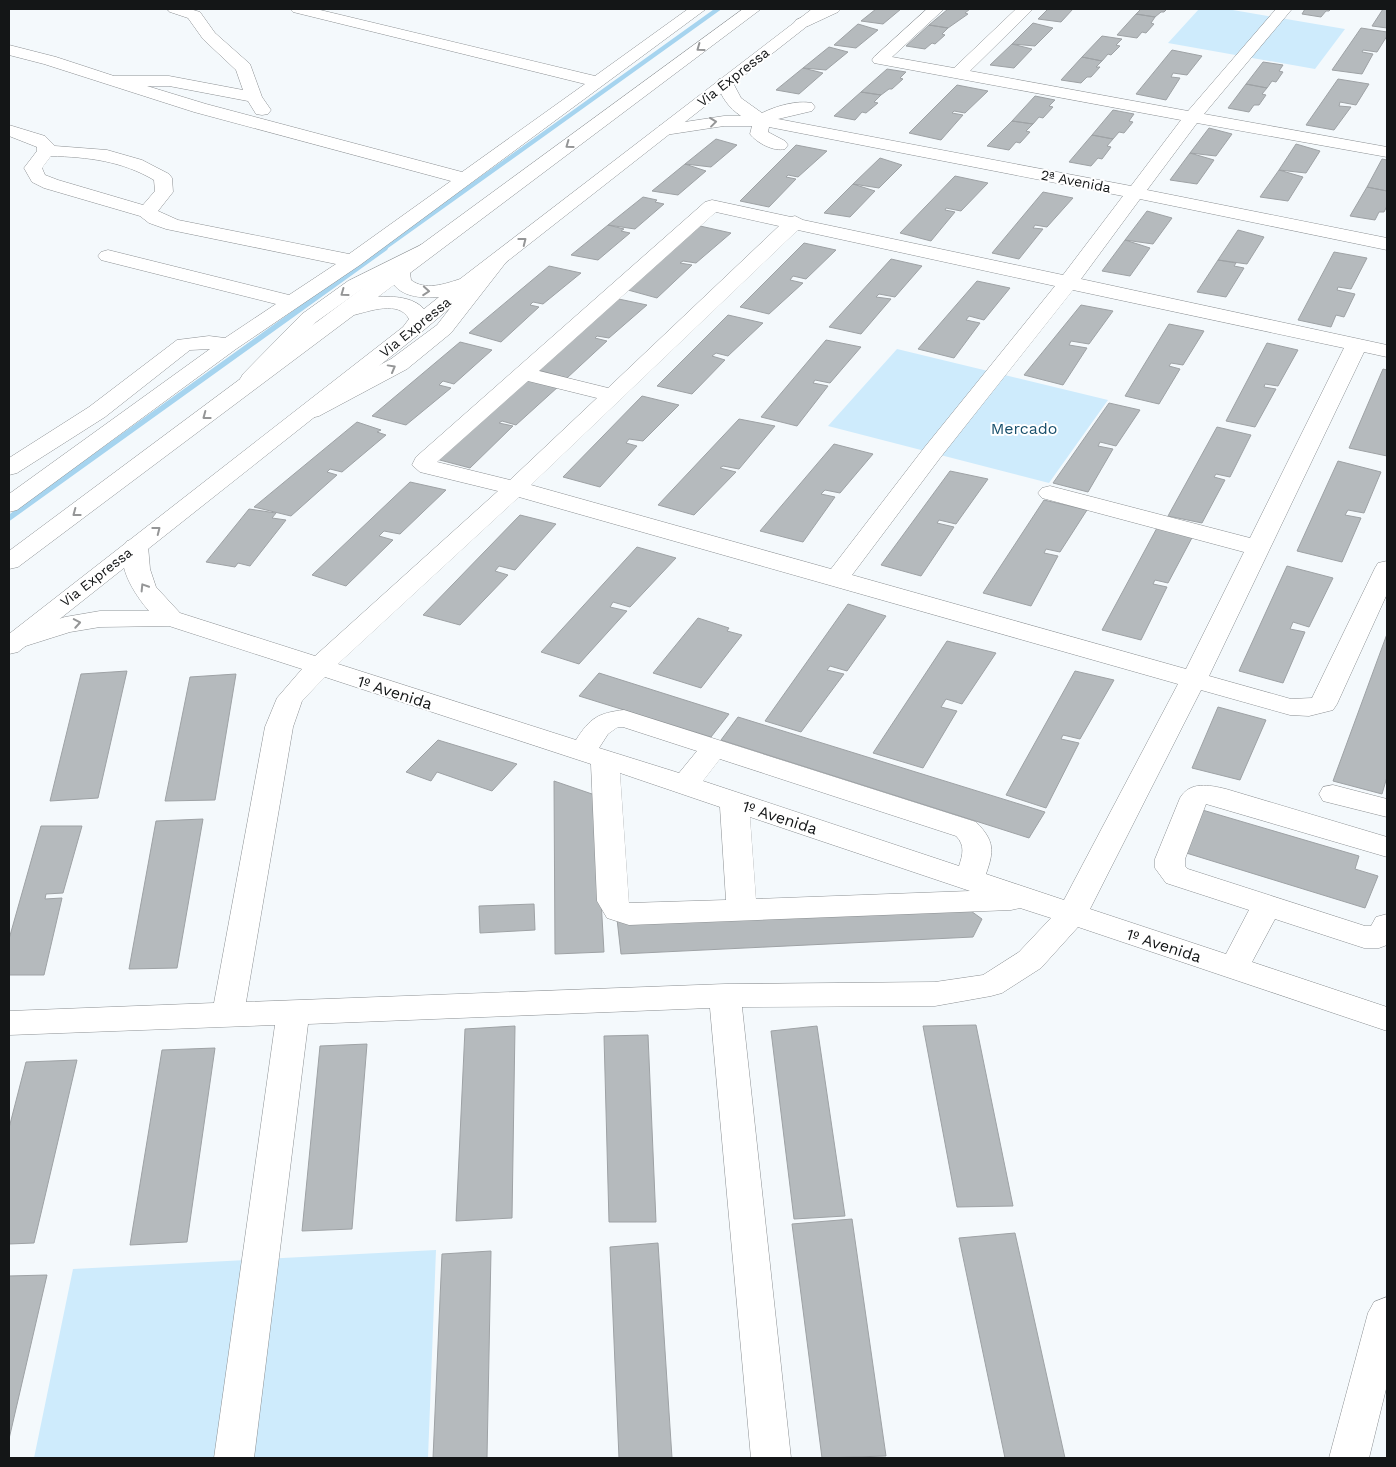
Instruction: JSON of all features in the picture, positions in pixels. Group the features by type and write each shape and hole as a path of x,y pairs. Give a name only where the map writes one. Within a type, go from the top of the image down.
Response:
{"street":[{"path":"175,9 194,15 209,36 244,68 259,107 282,131"},
{"path":"298,9 597,82"},
{"path":"9,505 229,345 353,261 698,9"},
{"path":"728,28 746,9"},
{"path":"9,562 344,314 404,266 753,9"},
{"name":"Via Expressa","path":"11,644 411,331 470,281 821,9"},
{"path":"802,24 833,9"},
{"path":"936,9 880,60 1387,152"},
{"path":"958,74 1025,9"},
{"path":"837,578 932,453 1137,193 1193,116 1284,9"},
{"path":"9,50 50,60 200,108 466,179"},
{"path":"113,81 169,81 254,97"},
{"path":"725,83 728,94 741,109 764,121"},
{"path":"779,145 759,134 759,128 774,113 806,107"},
{"path":"665,130 724,120 764,121"},
{"name":"2ª Avenida","path":"764,121 1137,193 1387,244"},
{"path":"9,130 39,140 46,145 46,151 33,168 38,178 147,212 156,219 173,225 353,261"},
{"path":"46,151 80,151 150,169 164,178 164,192 147,212"},
{"path":"1387,351 716,205 709,207 424,462 424,465 428,467 515,488 1290,707 1308,708 1323,704 1387,568"},
{"path":"228,1015 279,727 290,698 319,667 515,488 795,222"},
{"path":"237,393 309,318 355,285 433,245"},
{"path":"108,256 292,302"},
{"path":"303,416 399,364 444,329 497,261"},
{"path":"404,266 399,275 400,280 405,286 419,290 444,291 470,281"},
{"path":"344,314 368,304 398,303 408,306 417,313 418,322 411,331"},
{"path":"9,468 97,412 184,344 209,342 229,345"},
{"path":"9,1023 725,996 935,994 991,985 1030,960 1072,914 1194,679 1357,344"},
{"path":"523,373 613,396"},
{"path":"1050,492 1258,548"},
{"path":"136,546 135,560 138,578 151,598 171,618"},
{"path":"11,644 65,625 100,619 171,618"},
{"name":"1º Avenida","path":"171,618 685,785 1387,1020"},
{"path":"969,879 979,849 976,837 966,829 624,718 603,722 593,756 612,901 618,911 629,914 1023,899"},
{"path":"685,785 715,747"},
{"path":"1387,847 1216,796 1202,794 1194,798 1170,859 1170,868 1177,876 1364,937 1379,937 1387,924"},
{"path":"1333,794 1387,808"},
{"path":"734,802 742,910"},
{"path":"1234,968 1266,906"},
{"path":"725,996 771,1458"},
{"path":"234,1458 293,1013"},
{"path":"1349,1458 1387,1314"}],"green space":[{"path":"1199,9 1227,9 1345,29 1315,69 1168,43"},
{"name":"Mercado","path":"897,349 1108,400 1049,483 828,426"},
{"path":"436,1250 428,1458 34,1458 73,1269"}],"building":[{"path":"876,9 901,9 883,24 861,21"},
{"path":"948,9 970,9 965,13 968,14 948,28 929,25"},
{"path":"1048,9 1073,9 1061,22 1038,19"},
{"path":"1141,9 1167,9 1155,17 1136,14"},
{"path":"1305,9 1331,9 1326,11 1321,17 1302,14"},
{"path":"1383,9 1387,9 1387,28 1372,26"},
{"path":"1136,14 1155,17 1151,23 1154,24 1146,33 1142,32 1137,38 1117,35"},
{"path":"1033,23 1053,28 1035,46 1012,44"},
{"path":"858,24 878,30 856,48 834,45"},
{"path":"929,25 948,28 942,34 945,35 935,44 932,43 925,49 906,46"},
{"path":"1361,28 1387,32 1387,36 1377,52 1363,50 1362,52 1373,54 1362,74 1332,70"},
{"path":"1102,36 1122,39 1116,45 1120,46 1111,55 1108,54 1102,61 1082,57"},
{"path":"1012,44 1032,49 1014,68 990,65"},
{"path":"829,47 848,52 826,70 803,68"},
{"path":"1172,50 1202,56 1187,75 1173,73 1171,77 1180,78 1166,100 1136,94"},
{"path":"1082,57 1102,61 1096,67 1100,67 1091,77 1087,77 1081,83 1061,80"},
{"path":"1263,62 1283,65 1279,71 1283,72 1276,82 1272,81 1267,88 1246,84"},
{"path":"803,68 823,73 799,94 776,90"},
{"path":"887,69 906,72 900,78 903,79 892,89 881,95 861,92"},
{"path":"1338,79 1369,84 1356,105 1340,102 1339,106 1351,107 1334,130 1306,125"},
{"path":"1246,84 1267,88 1262,94 1266,95 1259,105 1254,105 1249,112 1228,108"},
{"path":"957,85 988,91 965,113 954,111 952,113 963,115 941,140 909,133"},
{"path":"861,92 881,95 874,102 878,103 866,113 862,112 855,120 834,116"},
{"path":"1035,96 1055,100 1049,106 1053,107 1043,118 1039,117 1033,124 1012,121"},
{"path":"1113,110 1134,114 1129,121 1133,122 1124,133 1119,132 1113,139 1092,135"},
{"path":"1012,121 1033,124 1026,131 1030,132 1020,143 1016,142 1009,150 987,146"},
{"path":"1209,128 1232,134 1216,156 1190,153"},
{"path":"1092,135 1113,139 1107,146 1111,147 1102,159 1098,158 1091,166 1069,162"},
{"path":"716,139 737,145 711,167 685,164"},
{"path":"1296,144 1320,151 1306,173 1279,170"},
{"path":"796,145 827,151 798,177 788,175 786,177 796,179 769,207 740,201"},
{"path":"1190,153 1214,160 1197,184 1170,180"},
{"path":"880,158 902,165 879,188 853,184"},
{"path":"1382,159 1387,160 1387,191 1367,187"},
{"path":"685,164 706,171 678,195 652,191"},
{"path":"1279,170 1303,177 1288,201 1260,197"},
{"path":"955,176 988,183 961,211 946,208 945,210 955,212 931,241 900,233"},
{"path":"853,184 875,191 850,217 824,213"},
{"path":"1367,187 1387,191 1387,206 1384,212 1379,212 1375,220 1350,216"},
{"path":"1043,192 1073,198 1047,227 1035,225 1033,228 1043,229 1019,259 992,253"},
{"path":"643,197 657,200 655,202 664,204 635,229 608,225"},
{"path":"1147,211 1172,218 1153,244 1125,240"},
{"path":"608,225 624,229 621,231 630,233 598,260 571,255"},
{"path":"700,226 731,233 696,263 683,261 680,263 692,265 657,298 628,290"},
{"path":"1238,230 1264,237 1247,264 1218,260"},
{"path":"1125,240 1150,248 1130,276 1102,271"},
{"path":"804,243 836,250 806,279 793,276 790,280 803,283 769,314 740,307"},
{"path":"1334,252 1367,258 1351,289 1338,287 1337,290 1355,294 1344,317 1336,315 1331,327 1298,320"},
{"path":"891,259 922,266 895,297 879,294 876,297 891,299 861,334 829,327"},
{"path":"1218,260 1236,263 1234,266 1244,268 1226,297 1197,292"},
{"path":"549,266 581,273 543,304 533,302 530,305 539,307 501,342 469,333"},
{"path":"977,281 1010,288 984,320 969,316 966,320 980,323 954,358 918,349"},
{"path":"614,298 647,305 609,338 597,336 595,338 607,341 567,378 534,369"},
{"path":"1081,305 1113,311 1089,344 1071,341 1069,345 1087,348 1063,385 1024,375"},
{"path":"728,315 763,323 728,356 716,353 712,356 725,360 692,394 657,386"},
{"path":"1169,324 1204,331 1183,365 1171,363 1169,366 1180,369 1159,404 1125,396"},
{"path":"826,340 861,347 830,383 815,380 813,383 828,386 797,426 761,417"},
{"path":"460,342 492,350 454,384 443,381 439,385 451,388 406,425 372,416"},
{"path":"1267,343 1298,350 1278,386 1265,384 1264,387 1276,389 1255,427 1226,421"},
{"path":"1383,369 1387,370 1387,456 1349,448"},
{"path":"525,379 559,386 516,425 502,421 499,423 513,426 470,468 436,459"},
{"path":"642,396 679,405 643,441 629,439 626,443 637,446 600,487 563,477"},
{"path":"1109,403 1140,410 1116,446 1100,442 1098,446 1113,449 1088,492 1053,483"},
{"path":"739,419 775,426 739,469 723,466 720,468 736,472 694,515 658,505"},
{"path":"357,422 381,430 377,432 386,435 342,472 330,469 327,472 337,475 291,516 254,507"},
{"path":"1217,427 1251,435 1230,477 1216,474 1214,477 1225,480 1202,523 1168,516"},
{"path":"834,444 873,454 840,493 825,490 821,494 835,497 803,542 760,531"},
{"path":"1338,461 1381,472 1364,513 1348,510 1345,515 1361,518 1342,562 1297,551"},
{"path":"950,471 988,479 956,524 939,520 937,523 954,527 921,576 881,565"},
{"path":"410,482 446,490 400,534 384,531 379,536 393,540 346,586 312,575"},
{"path":"1044,500 1087,510 1060,552 1046,549 1044,553 1058,556 1031,606 983,593"},
{"path":"249,509 276,513 272,518 286,520 250,566 238,563 235,567 206,562"},
{"path":"520,515 556,524 515,570 499,566 495,571 508,575 460,625 423,615"},
{"path":"1158,526 1194,534 1168,583 1155,580 1153,584 1167,587 1141,640 1102,630"},
{"path":"637,547 676,558 630,607 613,602 610,607 627,611 579,664 541,652"},
{"path":"1287,566 1333,578 1309,627 1293,622 1290,629 1305,632 1283,683 1239,671"},
{"path":"848,604 886,616 847,671 830,666 827,670 844,674 801,732 765,721"},
{"path":"698,618 729,628 727,631 742,635 701,688 653,673"},
{"path":"1387,634 1387,777 1382,794 1333,781"},
{"path":"947,641 996,653 962,704 946,699 941,707 957,711 923,768 873,753"},
{"path":"127,671 98,798 50,801 81,674"},
{"path":"1075,671 1114,680 1080,739 1063,735 1061,739 1079,743 1046,808 1006,795"},
{"path":"599,673 729,714 711,737 579,696"},
{"path":"236,674 215,800 165,801 190,677"},
{"path":"1218,707 1266,720 1240,780 1192,768"},
{"path":"738,717 1045,812 1029,838 721,740"},
{"path":"438,740 517,764 492,791 437,772 431,781 406,772"},
{"path":"554,781 595,795 604,952 555,954"},
{"path":"1199,809 1359,856 1355,869 1378,876 1365,908 1183,852"},
{"path":"203,819 177,968 129,969 156,821"},
{"path":"41,826 82,826 63,893 46,894 45,899 62,898 44,975 9,975 9,939"},
{"path":"534,904 535,930 480,933 479,906"},
{"path":"964,906 982,919 973,937 621,954 617,919"},
{"path":"976,1025 1013,1206 957,1207 923,1026"},
{"path":"515,1026 512,1218 456,1221 465,1029"},
{"path":"817,1026 845,1216 794,1219 771,1031"},
{"path":"648,1035 656,1222 609,1222 604,1036"},
{"path":"367,1044 352,1229 302,1231 320,1046"},
{"path":"215,1048 187,1242 130,1245 162,1050"},
{"path":"77,1060 34,1243 9,1244 9,1128 26,1062"},
{"path":"852,1219 886,1456 822,1458 792,1224"},
{"path":"1015,1233 1065,1458 1005,1458 959,1238"},
{"path":"658,1243 672,1458 619,1458 610,1247"},
{"path":"491,1251 487,1458 433,1458 442,1254"},
{"path":"47,1275 9,1439 9,1276"}],"waterway":[{"path":"383,249 718,9"},
{"path":"9,518 385,248"}]}
